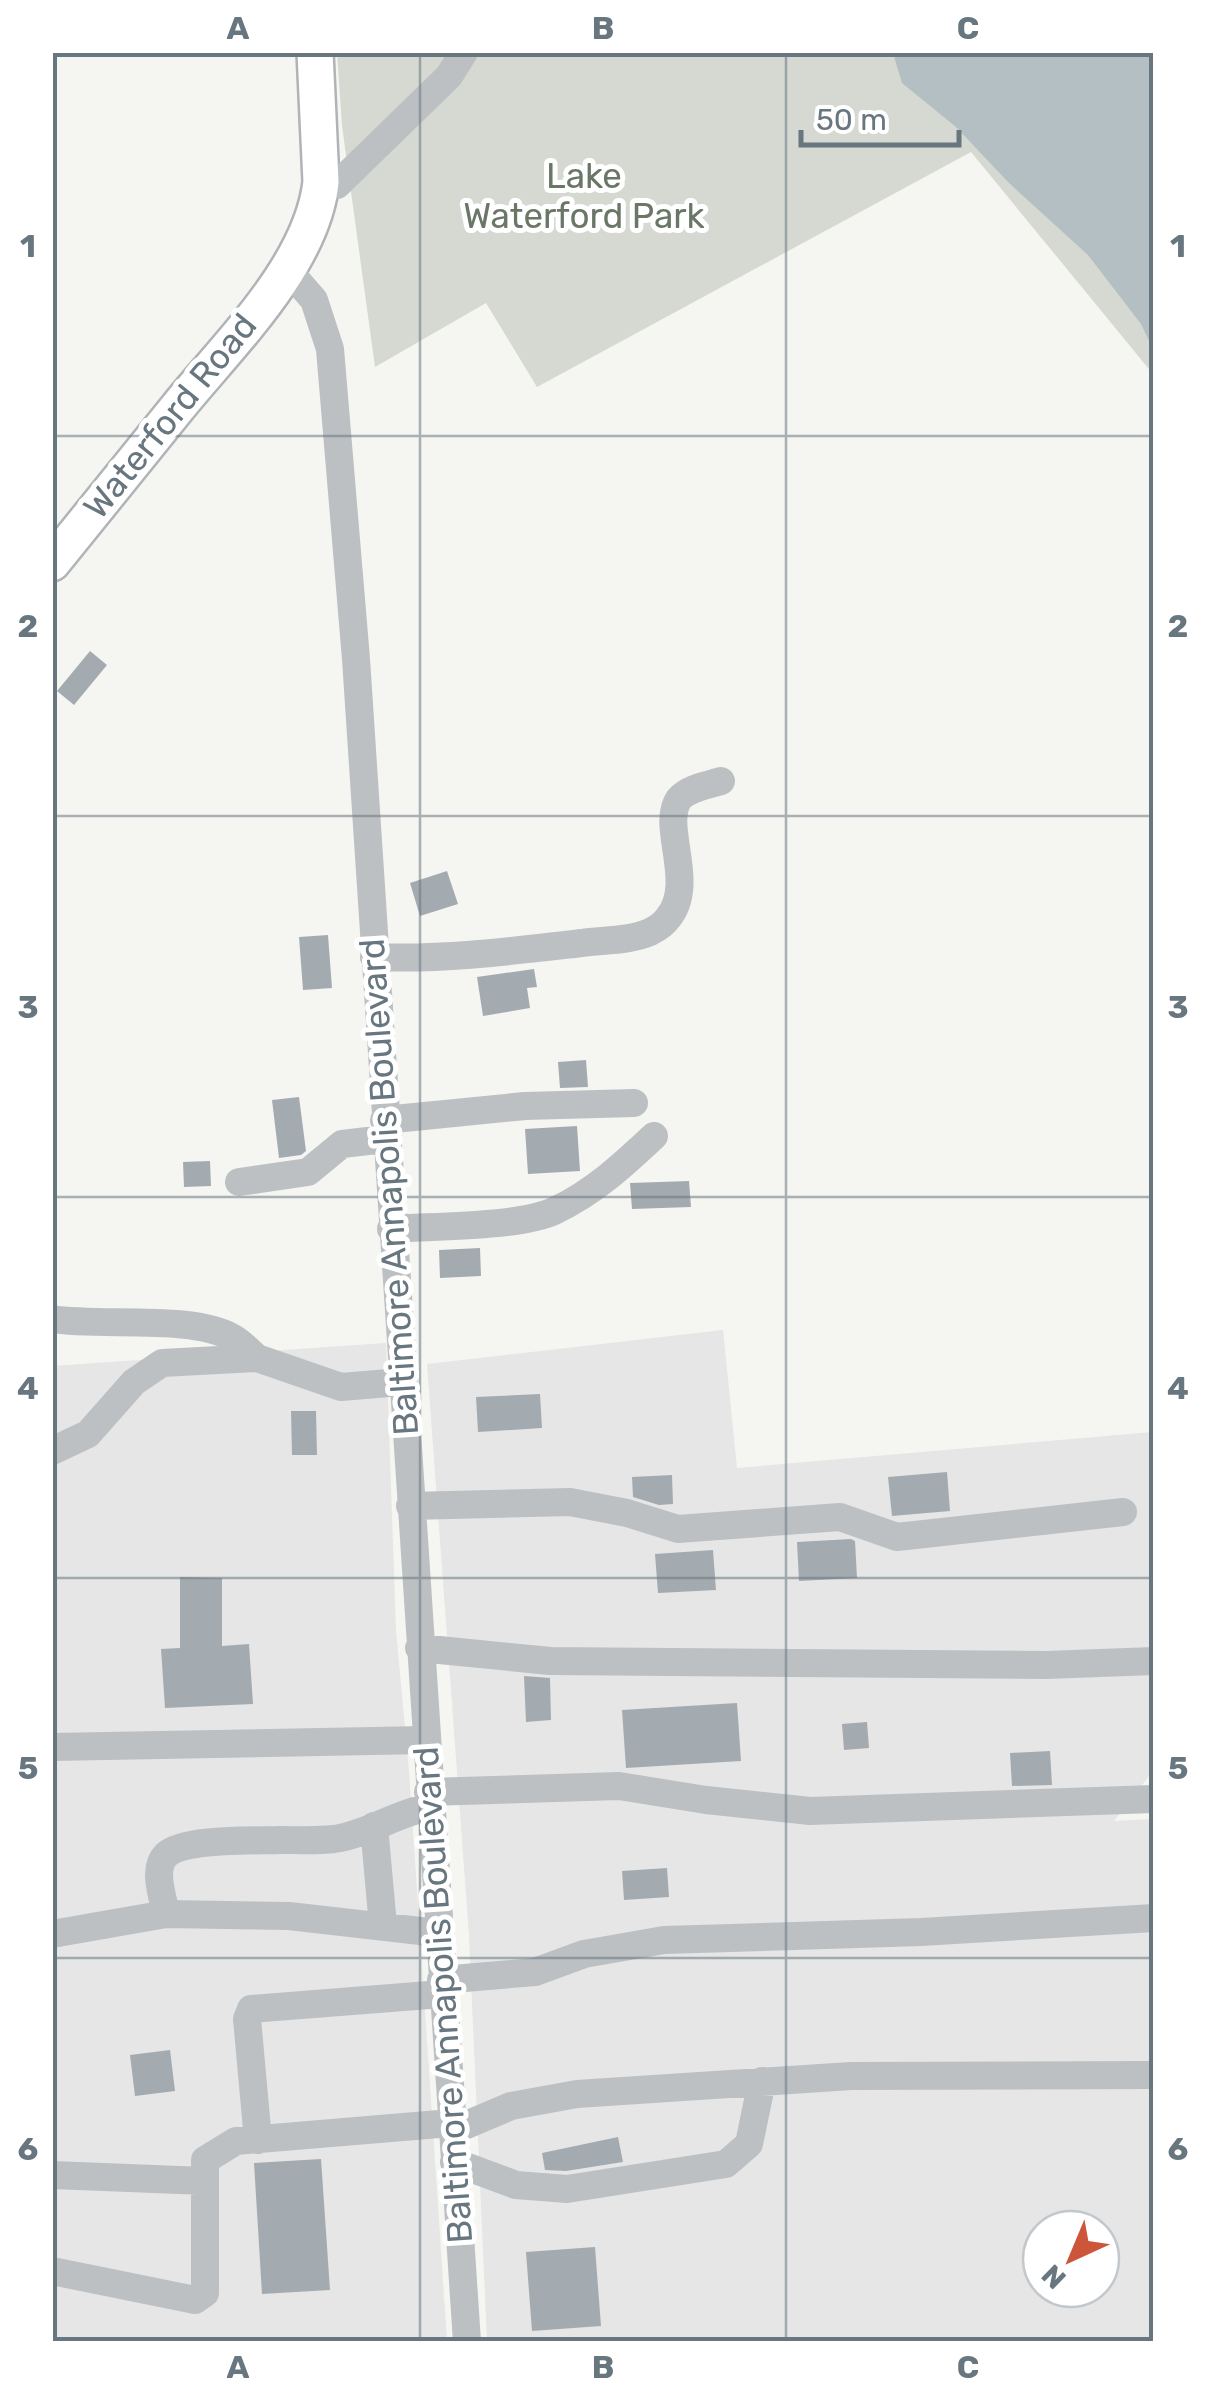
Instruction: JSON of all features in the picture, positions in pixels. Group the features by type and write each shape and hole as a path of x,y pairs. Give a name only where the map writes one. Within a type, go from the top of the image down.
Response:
{"main road":[{"path":"287,269 311,224 321,182 315,52"},
{"name":"Waterford Road","path":"57,548 287,269"}],"street":[{"path":"321,182 338,185 449,76 464,52"},
{"name":"Baltimore Annapolis Boulevard","path":"287,269 314,300 330,348 356,673 467,2342"},
{"path":"374,958 413,959 548,947 650,932 666,922 677,905 680,889 674,814 678,801 688,792 721,781"},
{"path":"239,1182 308,1172 342,1144 385,1129 525,1106 634,1103"},
{"path":"391,1229 530,1219 552,1212 604,1182 654,1136"},
{"path":"52,1320 197,1327 234,1338 258,1358"},
{"path":"52,1451 88,1434 134,1382 162,1362 258,1358 341,1386 401,1382"},
{"path":"410,1506 570,1502 627,1513 678,1530 840,1517 897,1537 1123,1512"},
{"path":"419,1648 550,1661 1046,1665 1154,1660"},
{"path":"52,1748 425,1740"},
{"path":"166,1914 158,1867 172,1851 184,1846 238,1841 336,1838 374,1826 429,1800 619,1786 810,1811 1154,1799"},
{"path":"374,1826 383,1926"},
{"path":"52,1934 166,1914 289,1916 438,1933"},
{"path":"258,2140 246,2019 251,2009 535,1972 584,1954 664,1940 921,1932 1154,1918"},
{"path":"52,2271 195,2300 206,2293 205,2160 236,2142 451,2127 511,2106 577,2094 888,2076 1154,2075"},
{"path":"454,2162 516,2186 568,2189 726,2164 749,2144 762,2082"},
{"path":"52,2175 205,2181"}],"shaded area":[{"path":"893,53 1153,53 1153,349 1141,324 1088,255 1009,183 956,127 902,83"},
{"path":"723,1330 737,1468 1153,1432 1153,1771 1114,1821 1153,1819 1153,2341 487,2341 469,1935 427,1364"},
{"path":"386,1343 396,1631 447,2341 64,2342 53,2333 52,1366"}],"green space":[{"name":"Lake Waterford Park","path":"337,53 1153,53 1153,374 971,152 537,387 486,303 375,367 342,126"}],"building":[{"path":"90,651 107,665 74,705 57,691"},
{"path":"447,871 458,904 420,916 410,883"},
{"path":"328,935 332,988 303,990 299,937"},
{"path":"534,969 537,987 527,988 530,1008 483,1016 477,977"},
{"path":"586,1060 588,1087 560,1088 558,1062"},
{"path":"299,1097 306,1151 279,1158 272,1100"},
{"path":"577,1126 580,1171 528,1174 525,1129"},
{"path":"210,1161 211,1186 184,1187 183,1162"},
{"path":"689,1181 691,1207 632,1209 630,1183"},
{"path":"480,1248 481,1276 440,1278 439,1250"},
{"path":"540,1394 542,1428 478,1432 476,1397"},
{"path":"291,1411 316,1411 317,1455 292,1455"},
{"path":"947,1472 950,1511 892,1516 888,1477"},
{"path":"672,1475 673,1504 659,1505 633,1497 632,1477"},
{"path":"855,1541 857,1578 799,1581 797,1542"},
{"path":"713,1550 716,1590 658,1593 655,1554"},
{"path":"180,1577 222,1578 222,1646 249,1644 253,1704 165,1708 161,1649 180,1648"},
{"path":"524,1676 550,1678 551,1720 526,1722"},
{"path":"737,1703 741,1761 626,1768 622,1710"},
{"path":"867,1722 869,1748 844,1750 842,1724"},
{"path":"1050,1751 1052,1785 1012,1786 1010,1753"},
{"path":"667,1868 669,1897 624,1900 622,1871"},
{"path":"170,2050 175,2091 135,2096 130,2055"},
{"path":"618,2137 623,2162 566,2171 545,2170 542,2153"},
{"path":"321,2159 330,2290 262,2294 254,2163"},
{"path":"595,2247 601,2326 532,2331 526,2252"}]}
